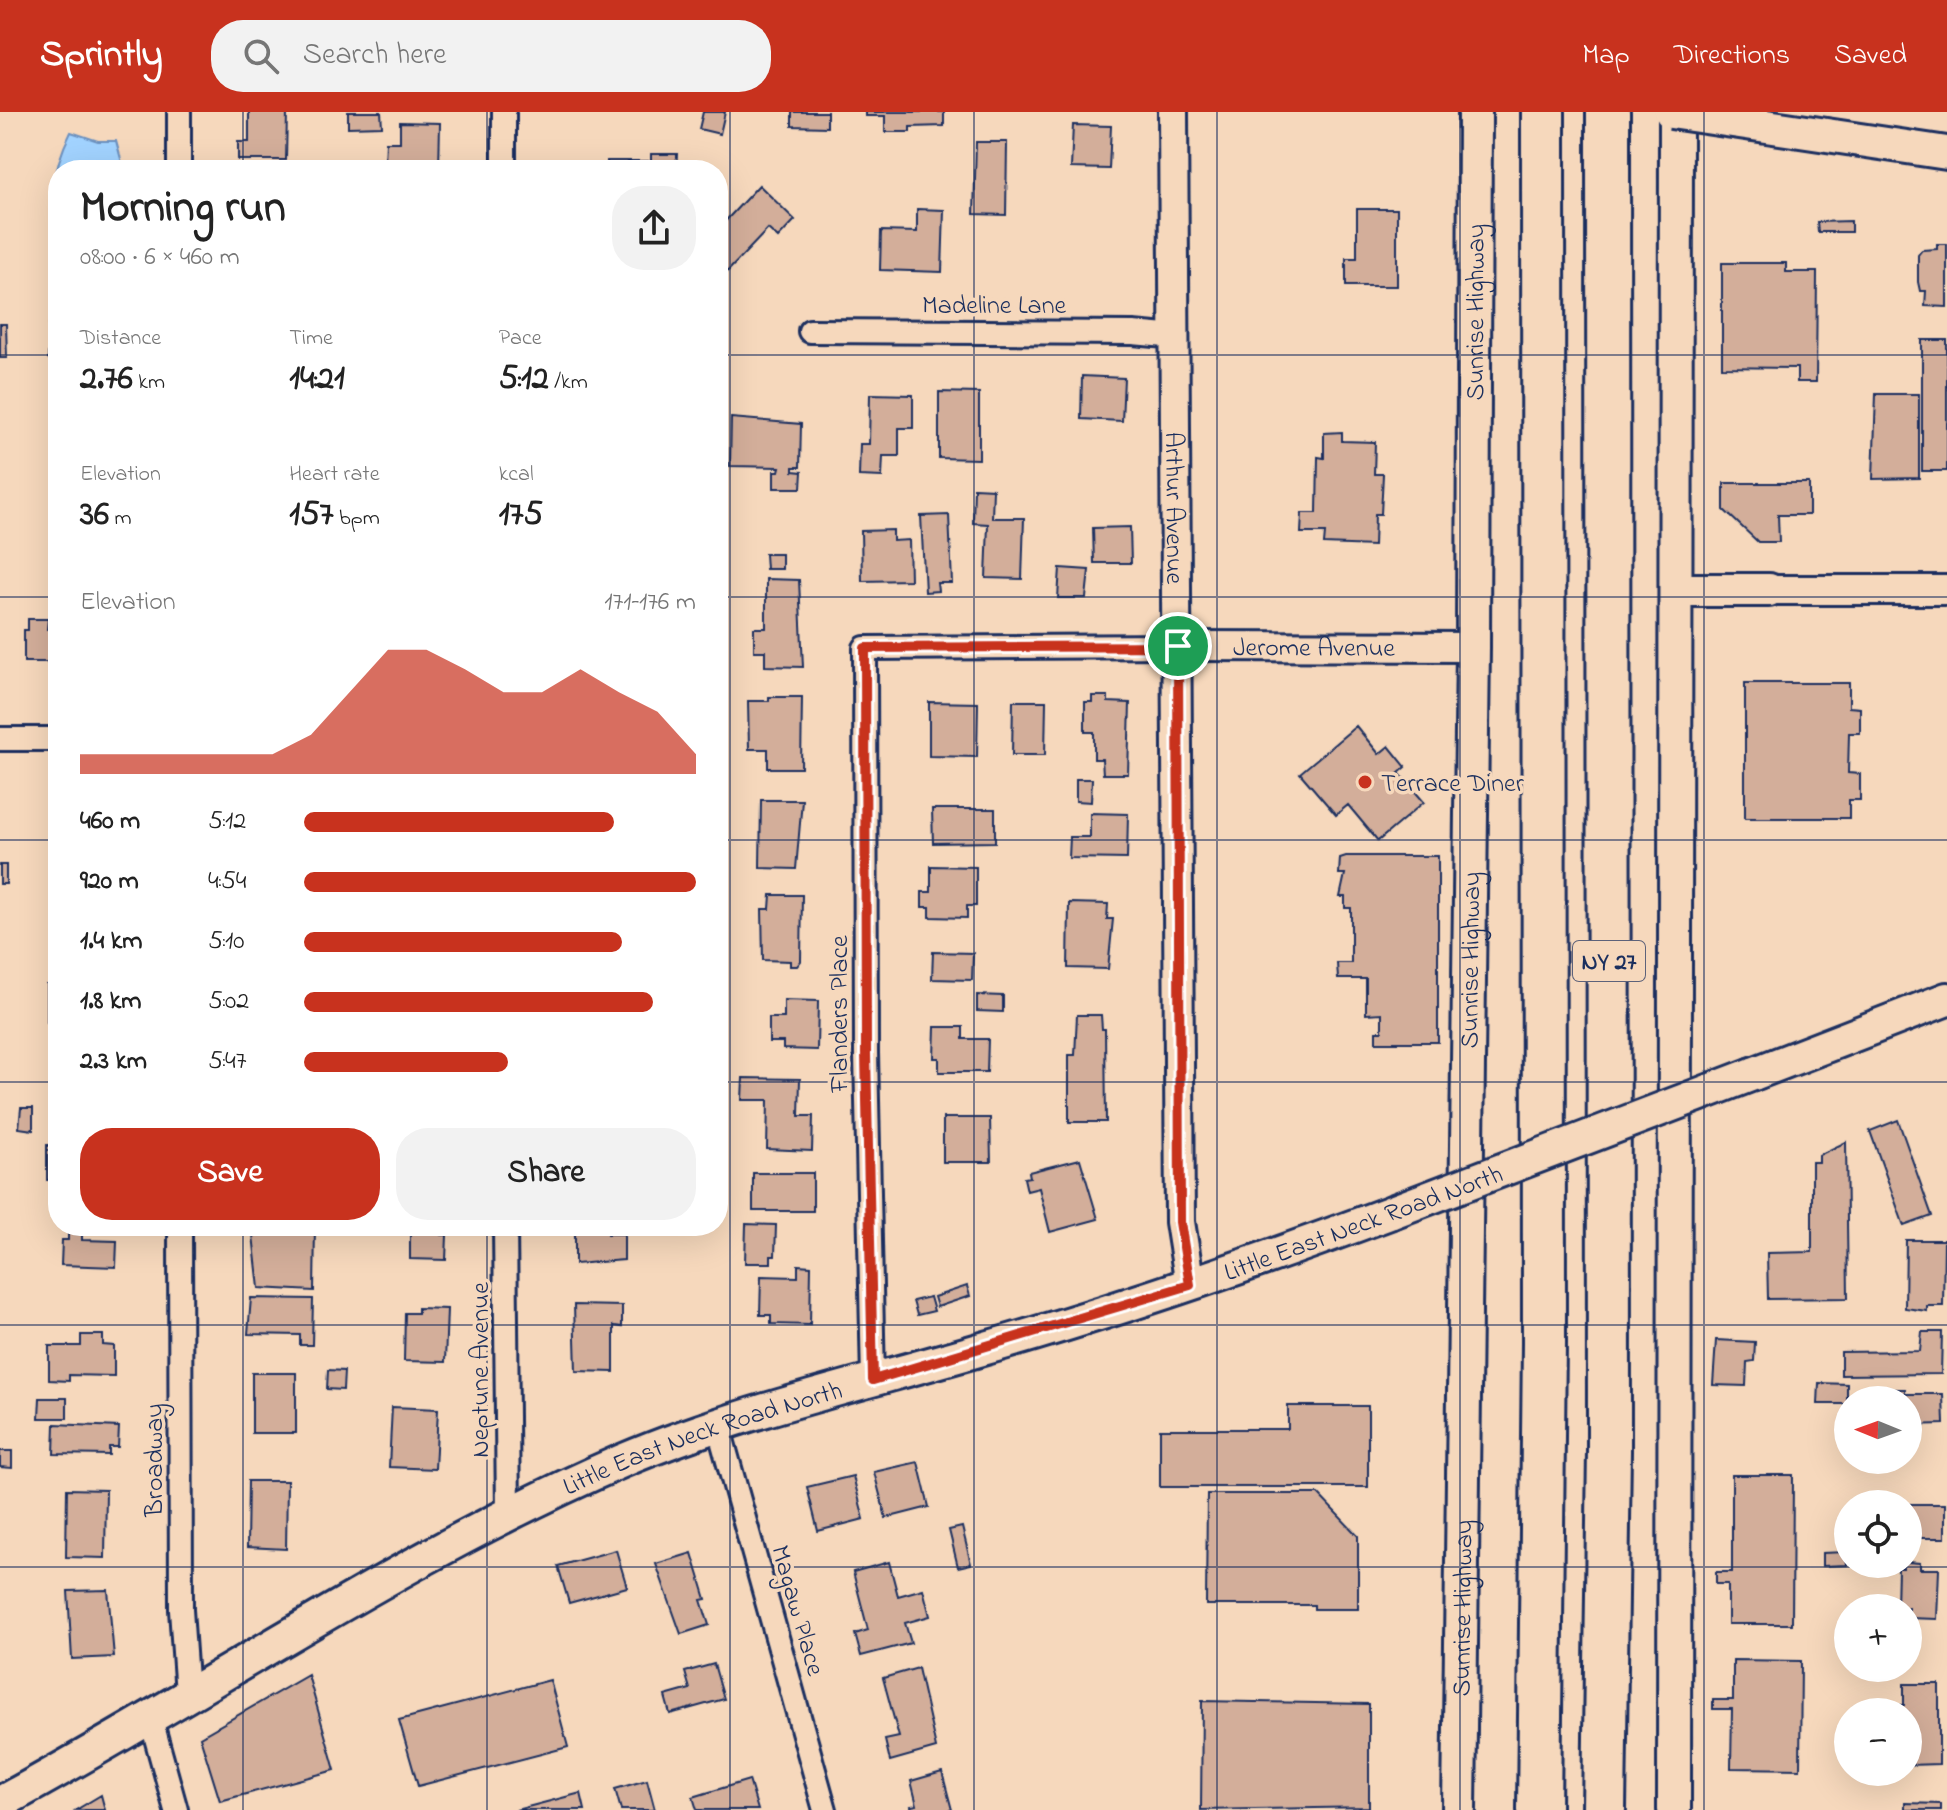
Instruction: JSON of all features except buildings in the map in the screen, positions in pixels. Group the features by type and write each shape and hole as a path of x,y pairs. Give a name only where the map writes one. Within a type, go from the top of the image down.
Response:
{"highway":[{"name":"NY 27","path":"1539,1810 1544,1357 1543,112"},
{"name":"NY 27","path":"1604,1810 1609,1451 1608,112"}],"main road":[{"name":"Sunrise Highway","path":"1459,1810 1473,647 1475,112"},
{"path":"1674,1810 1677,590 1674,112 1947,153"},
{"path":"1677,590 1769,590"},
{"name":"Little East Neck Road North","path":"0,1803 508,1513 626,1460 718,1425 1190,1285 1946,1003"}],"street":[{"path":"179,112 179,160"},
{"path":"504,112 504,160"},
{"name":"Arthur Avenue","path":"1173,112 1177,337 1180,1222 1190,1285"},
{"name":"Madeline Lane","path":"810,331 1133,333 1177,337"},
{"path":"1769,590 1947,590"},
{"name":"Jerome Avenue","path":"865,648 1473,647"},
{"name":"Flanders Place","path":"865,648 866,1053 873,1380"},
{"path":"0,739 48,739"},
{"name":"Broadway","path":"180,1236 181,1610 187,1694"},
{"name":"Neptune Avenue","path":"505,1236 508,1513"},
{"name":"Magaw Place","path":"718,1425 825,1810"},
{"path":"150,1716 176,1810"}],"water":[{"path":"71,132 98,141 116,141 121,160 59,160"}],"place":[{"name":"Terrace Diner","path":"1365,782"}],"route":[{"path":"1178,646 1180,1222 1190,1285 1072,1323 873,1380 866,1053 865,648 1178,646"}]}
